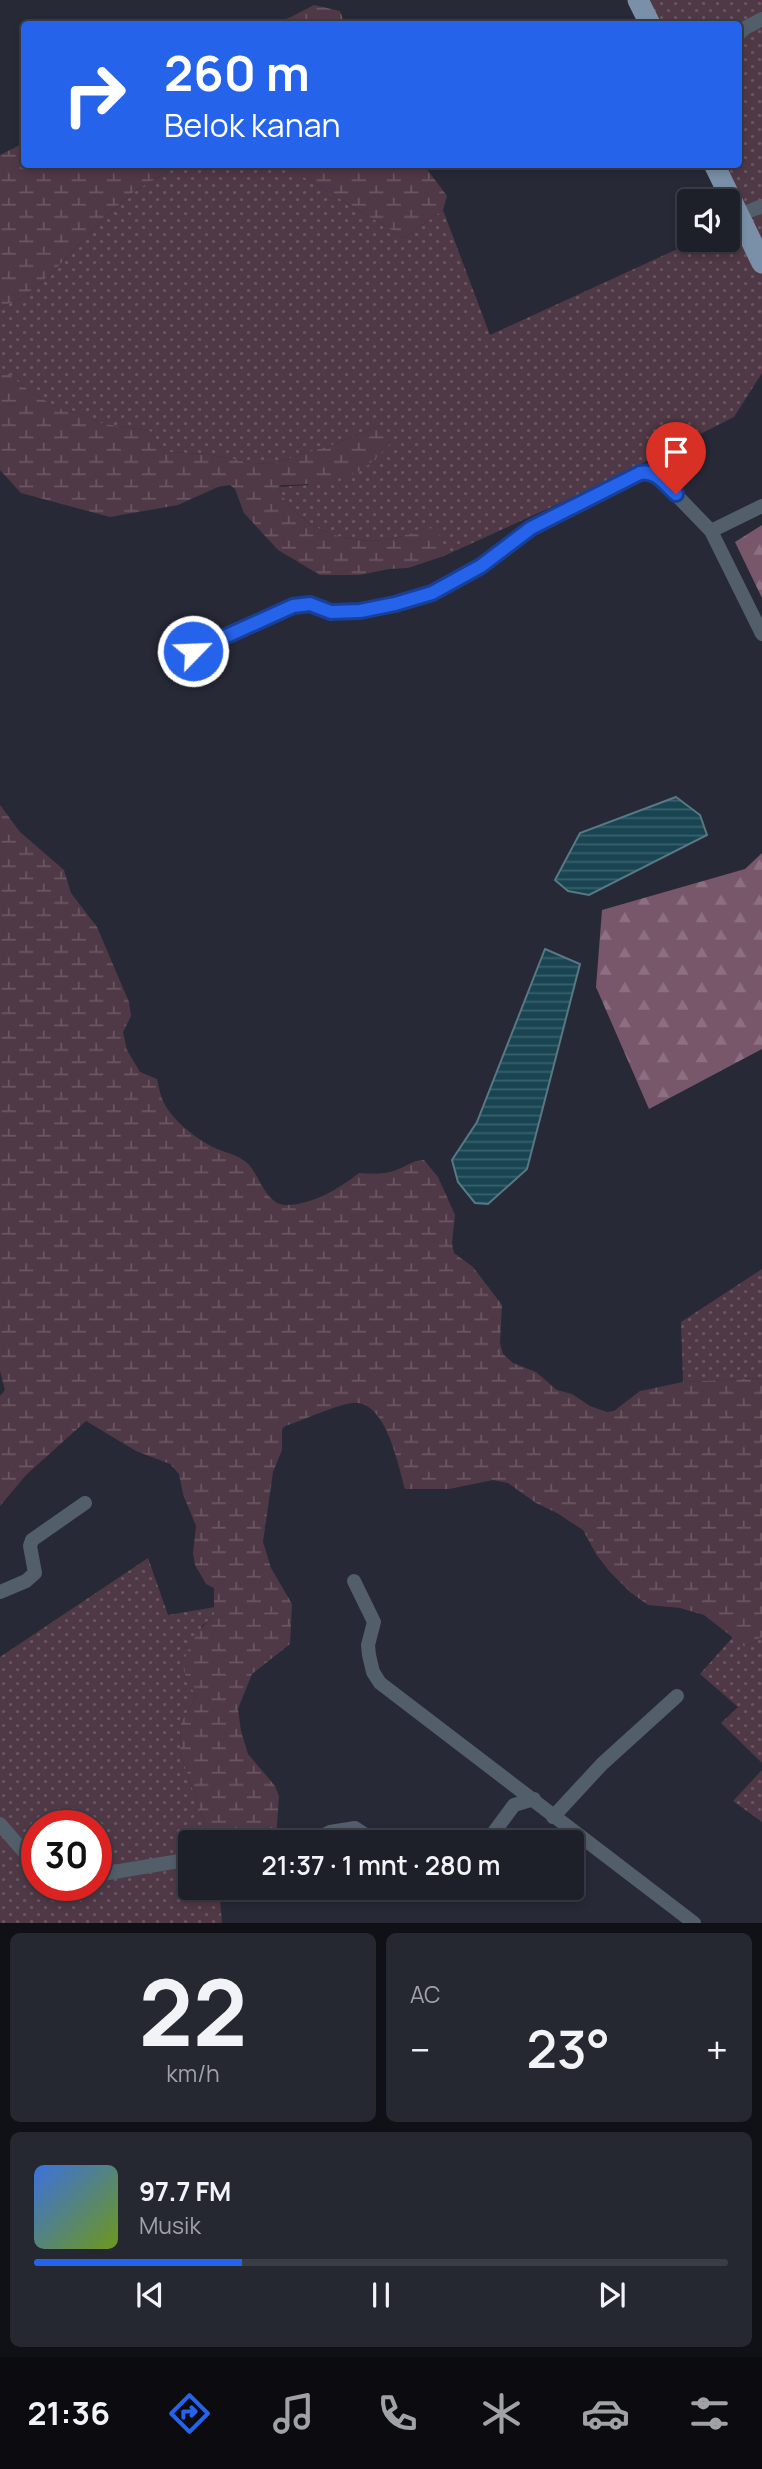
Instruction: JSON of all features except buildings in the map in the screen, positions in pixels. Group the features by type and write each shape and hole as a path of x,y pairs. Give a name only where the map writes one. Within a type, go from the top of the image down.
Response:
{"main road":[{"path":"638,0 648,21"},
{"path":"716,168 725,189"},
{"path":"740,222 762,263"}],"street":[{"path":"742,30 762,19"},
{"path":"740,215 762,206"},
{"path":"193,651 293,606 310,604 331,612 360,611 432,593 481,566 531,528 648,471 658,476 711,531 762,634"},
{"path":"711,531 762,506"},
{"path":"0,1592 26,1581 36,1573 30,1546 32,1540 85,1503"},
{"path":"354,1581 373,1618 368,1645 369,1656 373,1672 380,1683 694,1923"},
{"path":"553,1817 602,1764 677,1696"},
{"path":"496,1830 514,1805 534,1799"},
{"path":"0,1824 21,1848"},
{"path":"112,1872 178,1862"}],"green space":[{"path":"642,0 762,0 762,373 734,417 591,489 444,556 446,551 431,529 372,541 337,536 305,520 288,504 279,487 308,485 379,426 335,444 272,464 207,454 167,452 150,431 99,423 84,415 61,409 33,394 0,367 0,308 23,297 52,273 109,213 136,190 175,168 289,168 405,238 443,210 490,335 677,249 677,252 740,252 740,189 727,189 717,168 742,168 742,21 652,21"},
{"path":"314,5 340,11 344,21 278,21"},
{"path":"21,144 21,168 175,168 136,190 109,213 52,273 23,297 0,308 0,155"},
{"path":"289,168 426,168 447,196 443,210 405,238"},
{"path":"0,367 33,394 61,409 84,415 99,423 150,431 167,452 207,454 272,464 335,444 379,426 391,435 393,441 364,468 334,480 281,485 279,487 282,494 288,504 305,520 337,536 372,541 431,528 440,535 446,551 444,556 408,568 360,575 320,575 278,550 244,513 235,489 230,485 218,487 178,505 110,517 21,493 0,470"},
{"path":"762,525 762,598 735,542"},
{"path":"0,805 20,832 64,870 71,893 97,927 129,1002 131,1016 123,1032 127,1050 140,1072 157,1079 160,1093 169,1111 190,1133 243,1160 254,1171 272,1199 286,1205 306,1202 335,1190 359,1173 386,1173 424,1160 438,1177 455,1215 452,1243 454,1253 473,1267 502,1305 500,1343 503,1354 513,1363 536,1372 557,1390 572,1394 590,1406 607,1412 614,1411 640,1391 683,1382 762,1378 762,1637 745,1647 704,1615 680,1608 648,1605 609,1571 583,1530 508,1483 493,1480 449,1489 405,1489 389,1436 374,1411 364,1405 352,1403 327,1410 282,1429 282,1450 273,1472 263,1542 271,1568 292,1604 290,1644 252,1674 238,1709 248,1754 275,1786 279,1796 277,1830 207,1830 180,1752 181,1723 196,1696 185,1675 185,1660 197,1634 214,1615 214,1588 206,1584 195,1565 193,1553 196,1526 183,1494 179,1474 170,1464 136,1451 86,1421 26,1475 0,1506 0,1396 5,1390 0,1371"},
{"path":"762,853 762,1049 649,1109 596,987 602,910 745,869"},
{"path":"762,1269 762,1378 683,1382 681,1322"},
{"path":"148,1558 168,1615 215,1607 214,1615 202,1626 184,1674 196,1696 181,1723 180,1752 207,1830 178,1830 178,1900 220,1900 222,1923 0,1923 0,1657"},
{"path":"733,1637 745,1647 762,1637 762,1763 721,1723 738,1707 700,1674"},
{"path":"762,1770 762,1822 733,1801"}],"water":[{"path":"676,797 700,815 707,835 589,895 568,891 555,880 580,833"},
{"path":"545,949 580,964 527,1169 488,1204 475,1203 458,1182 452,1160 477,1122"}],"route":[{"path":"193,651 293,606 310,604 331,612 360,611 432,593 481,566 531,528 640,473 648,471 658,476 676,494"}]}
